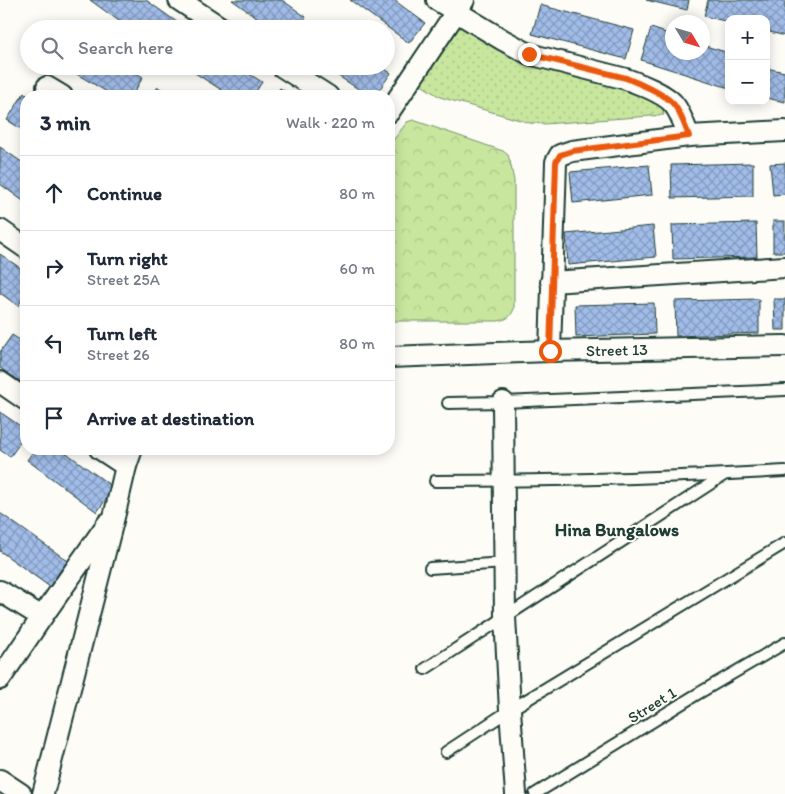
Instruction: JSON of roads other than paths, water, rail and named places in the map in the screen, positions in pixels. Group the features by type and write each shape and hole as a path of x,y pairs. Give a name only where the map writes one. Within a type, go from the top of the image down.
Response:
{"street":[{"path":"179,0 209,20"},
{"path":"437,0 460,6 503,40 529,54 626,78 667,98 675,106 689,136"},
{"path":"395,103 460,6"},
{"path":"295,75 319,90"},
{"path":"550,351 556,162 560,155 572,151 689,136 785,131"},
{"path":"0,230 20,244"},
{"path":"551,282 785,266"},
{"name":"Street 13","path":"395,357 785,346"},
{"path":"0,382 20,396"},
{"path":"502,402 506,617 516,794"},
{"path":"43,794 129,457"},
{"path":"0,680 115,513"},
{"path":"0,591 42,617"},
{"path":"0,780 21,794"}],"lane":[{"path":"448,403 785,390"},
{"path":"435,481 504,481 785,471"},
{"path":"425,669 724,474"},
{"path":"446,752 510,710 785,543"},
{"path":"430,568 505,563"},
{"name":"Street 1","path":"535,794 694,696 785,643"}],"district":[{"name":"Hina Bungalows","path":"617,530"}]}
